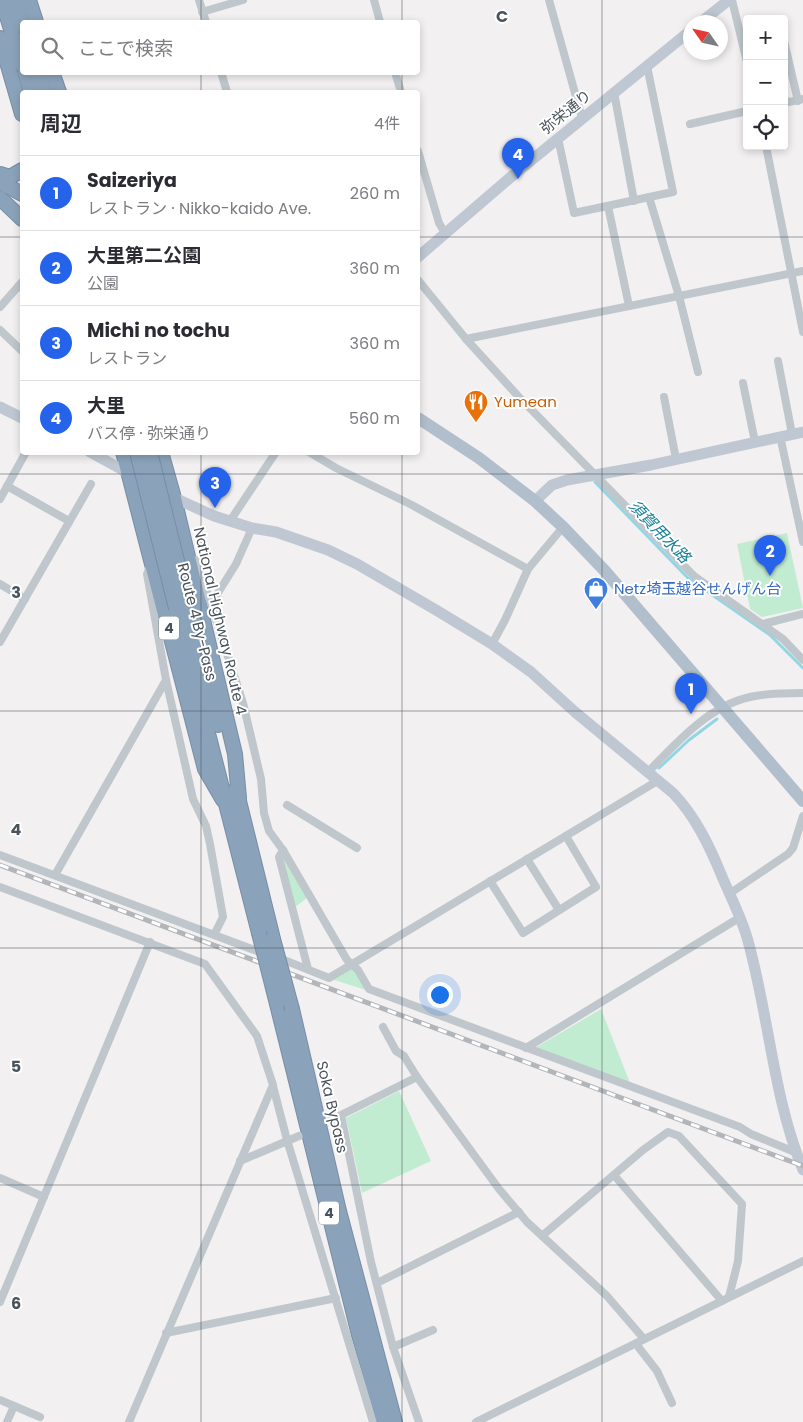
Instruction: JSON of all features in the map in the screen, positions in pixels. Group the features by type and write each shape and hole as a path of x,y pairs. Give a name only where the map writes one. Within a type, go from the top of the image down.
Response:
{"highway":[{"path":"2,0 18,68 20,91"},
{"path":"15,0 21,20"},
{"path":"29,0 35,20"},
{"path":"0,38 18,68"},
{"path":"26,75 30,90"},
{"path":"39,75 43,90"},
{"path":"53,75 58,90"},
{"path":"0,174 10,177 20,171"},
{"path":"0,182 20,193"},
{"path":"0,198 20,217"},
{"name":"4","path":"124,455 206,769 224,800"},
{"name":"Route 4 By-Pass","path":"138,455 239,798"},
{"name":"Route 4 By-Pass","path":"151,455 224,800"},
{"name":"National Highway Route 4","path":"162,455 174,498 235,754 239,798"},
{"name":"Soka Bypass","path":"239,798 272,939 292,1009 339,1211 395,1422"},
{"name":"Soka Bypass","path":"224,800 359,1335 384,1422"}],"main road":[{"path":"420,419 479,458 535,501 563,527 605,571 802,799"}],"street":[{"path":"199,0 205,20"},
{"path":"202,12 243,0"},
{"path":"374,0 379,20"},
{"path":"549,0 582,118"},
{"path":"710,15 727,1 746,60"},
{"name":"弥栄通り","path":"420,255 582,118 683,37"},
{"path":"788,55 800,100"},
{"path":"558,138 574,213 673,192 647,66"},
{"path":"222,75 226,90"},
{"path":"396,75 400,90"},
{"path":"614,92 634,201"},
{"path":"690,124 743,112"},
{"path":"767,150 803,332"},
{"path":"420,158 438,224 445,233"},
{"path":"649,198 680,296 698,372"},
{"path":"608,206 629,306"},
{"path":"466,339 803,271"},
{"path":"420,282 466,339 694,576 783,639 803,660"},
{"path":"0,307 20,284"},
{"path":"0,330 20,349"},
{"path":"778,360 792,434 803,542"},
{"path":"743,384 755,442"},
{"path":"664,397 676,459"},
{"path":"0,407 20,417"},
{"path":"535,501 552,485 792,434"},
{"path":"0,499 24,455"},
{"path":"96,455 174,498 230,521 308,542 357,564 492,644 531,672 621,751 649,771 684,805 696,823 730,894 748,940 782,1098 803,1170"},
{"path":"230,521 274,455"},
{"path":"314,455 336,468 410,504 528,569"},
{"path":"0,642 91,484"},
{"path":"7,486 69,521"},
{"path":"492,644 506,620 528,569 563,527"},
{"path":"211,604 236,564 252,528"},
{"path":"185,546 191,548 243,703 261,779 264,813 269,831 283,850 347,960 358,970 369,989 740,1127 751,1134 799,1152"},
{"path":"152,562 147,574 166,680 194,799 206,826 223,917 214,935"},
{"path":"0,584 25,599"},
{"path":"763,624 803,614"},
{"path":"55,875 166,680"},
{"path":"649,771 683,736 722,707 748,697 803,692"},
{"path":"0,855 329,978 659,780"},
{"path":"287,805 357,848"},
{"path":"730,894 788,854 793,848 803,816"},
{"path":"490,881 523,932 596,887 566,836"},
{"path":"283,850 279,857 308,969"},
{"path":"527,859 559,910"},
{"path":"0,887 205,964 256,1036 273,1086 287,1140 373,1422"},
{"path":"526,1048 739,918"},
{"path":"0,1302 150,942"},
{"path":"383,1027 396,1051 404,1056 417,1077 519,1212 607,1296 644,1340"},
{"path":"417,1077 341,1115 371,1262 393,1347 419,1422"},
{"path":"129,1422 273,1086"},
{"path":"543,1235 614,1174 668,1132 679,1136 742,1204 738,1262 725,1299"},
{"path":"240,1161 299,1136"},
{"path":"614,1174 725,1299"},
{"path":"0,1178 44,1197"},
{"path":"377,1283 519,1212"},
{"path":"476,1422 803,1262"},
{"path":"166,1333 336,1298"},
{"path":"393,1347 434,1330"},
{"path":"636,1344 657,1371 672,1403"},
{"path":"0,1400 40,1418"},
{"path":"8,1422 14,1406"}],"green space":[{"path":"787,533 803,608 762,617 750,609 737,544"},
{"path":"283,853 308,897 294,908 280,857"},
{"path":"350,968 357,970 366,990 331,979"},
{"path":"601,1009 630,1083 535,1048"},
{"path":"399,1091 431,1161 362,1193 346,1118"}],"waterway":[{"name":"須賀用水路","path":"595,482 688,578 770,635 803,668"},
{"path":"659,768 689,740 717,719"}],"tunnel":[{"path":"318,1127 341,1115"}],"railway":[{"path":"0,865 803,1166"}],"place":[{"name":"大里","path":"518,179"},
{"name":"Yumean","path":"476,423"},
{"name":"Michi no tochu","path":"215,508"},
{"name":"大里第二公園","path":"770,576"},
{"name":"Netz埼玉越谷せんげん台","path":"596,610"},
{"name":"Saizeriya","path":"691,714"}]}
